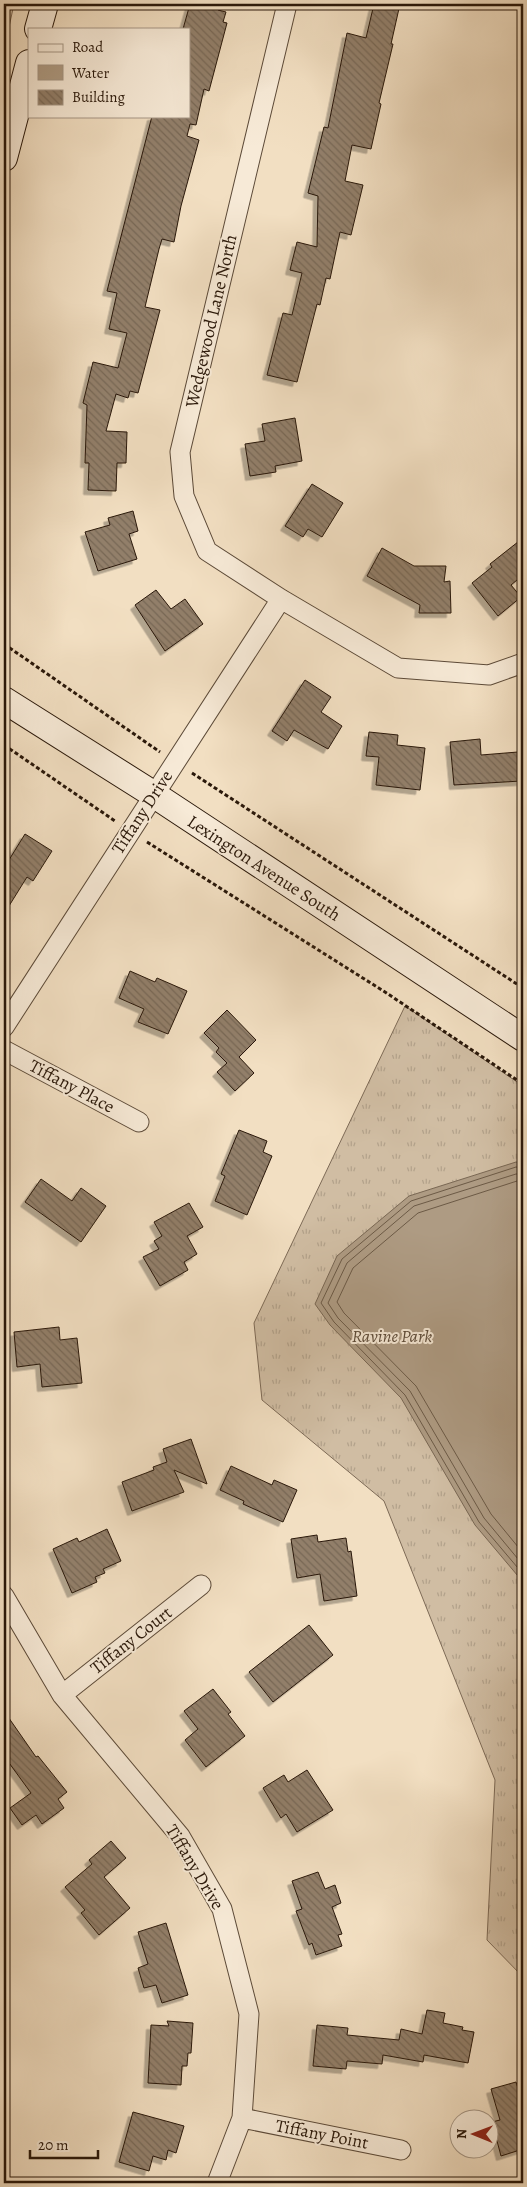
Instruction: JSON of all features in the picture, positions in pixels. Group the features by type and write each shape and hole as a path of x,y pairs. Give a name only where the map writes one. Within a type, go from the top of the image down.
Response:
{"street":[{"path":"38,28 44,4"},
{"name":"Wedgewood Lane North","path":"286,4 180,452 184,496 207,551 281,599 398,668 489,675 523,663"},
{"path":"4,158 28,67"},
{"name":"Tiffany Drive","path":"4,1027 153,794 281,599"},
{"name":"Lexington Avenue South","path":"4,700 153,794 523,1038"},
{"name":"Tiffany Place","path":"4,1050 139,1122"},
{"name":"Tiffany Court","path":"62,1695 201,1585"},
{"name":"Tiffany Drive","path":"4,1596 62,1695 180,1836 222,1908 249,2014 242,2118 217,2183"},
{"name":"Tiffany Point","path":"242,2118 401,2150"}],"path":[{"path":"4,644 174,762 523,988"},
{"path":"4,745 130,831 385,992 523,1084"}],"green space":[{"path":"4,4 14,4 4,50"},
{"name":"Ravine Park","path":"405,1006 523,1086 523,1977 487,1940 495,1780 384,1501 262,1400 254,1323"}],"water":[{"path":"516,1162 523,1163 523,1582 475,1525 401,1398 330,1325 315,1304 337,1256 409,1196"}],"building":[{"path":"190,4 220,4 218,10 226,12 223,22 227,23 209,91 204,89 196,125 190,124 187,136 199,140 181,206 174,242 162,239 145,307 160,310 138,393 130,391 128,398 116,394 106,431 127,432 126,463 117,463 116,491 88,490 89,463 85,463 87,405 83,403 93,362 118,368 127,333 109,329 117,293 107,291 151,118 190,118 190,28 183,28"},
{"path":"374,4 400,4 371,149 352,145 345,181 363,185 351,235 340,232 330,279 326,278 320,305 317,304 297,382 267,375 283,313 292,315 302,273 290,270 297,242 317,247 318,196 308,193 324,127 328,128 347,33 366,38"},
{"path":"295,418 302,461 275,466 276,472 250,476 245,444 265,441 262,424"},
{"path":"312,484 343,503 322,537 308,529 303,537 285,526"},
{"path":"133,511 138,531 129,534 137,559 98,571 85,532 110,525 108,518"},
{"path":"523,538 523,575 511,585 521,597 498,616 472,583 492,567 490,564"},
{"path":"382,548 414,566 446,566 444,582 450,581 451,613 419,613 420,605 367,576"},
{"path":"156,590 171,609 185,599 203,624 165,651 135,605"},
{"path":"305,680 331,697 321,712 342,726 328,749 294,730 287,741 272,731"},
{"path":"369,732 398,735 397,745 425,748 420,790 376,785 379,757 366,756"},
{"path":"480,739 481,755 518,752 521,781 454,785 450,742"},
{"path":"25,834 52,851 33,881 27,877 4,914 4,868"},
{"path":"130,971 155,982 157,978 187,991 168,1034 138,1022 144,1009 119,998"},
{"path":"227,1010 256,1040 239,1057 254,1073 235,1091 217,1072 227,1063 216,1052 219,1048 204,1033"},
{"path":"239,1130 267,1141 263,1152 272,1156 247,1215 215,1201 225,1176 221,1174"},
{"path":"41,1179 72,1201 81,1188 106,1206 81,1242 25,1202"},
{"path":"189,1203 203,1227 187,1236 197,1254 184,1262 188,1270 160,1286 143,1257 159,1249 154,1241 162,1236 154,1222"},
{"path":"59,1327 60,1340 77,1338 82,1383 42,1387 40,1364 17,1367 14,1332"},
{"path":"191,1439 207,1484 174,1470 184,1492 132,1511 122,1482 154,1470 153,1467 167,1462 163,1449"},
{"path":"231,1466 272,1485 274,1480 297,1490 283,1522 243,1504 244,1501 220,1490"},
{"path":"107,1529 121,1561 103,1569 105,1573 95,1577 97,1582 72,1593 53,1549 77,1538 79,1542"},
{"path":"317,1535 318,1542 346,1538 348,1552 351,1551 357,1596 324,1601 320,1574 297,1578 291,1539"},
{"path":"309,1625 333,1655 273,1702 249,1672"},
{"path":"213,1689 231,1712 228,1714 245,1736 206,1767 185,1740 198,1729 184,1711"},
{"path":"4,1711 36,1757 38,1756 67,1792 58,1799 64,1808 42,1824 36,1815 22,1825 10,1808 31,1793 4,1756"},
{"path":"307,1770 333,1810 297,1832 286,1814 281,1818 263,1788 284,1775 288,1782"},
{"path":"111,1841 126,1858 104,1877 130,1908 99,1935 81,1913 85,1910 65,1887 92,1864 89,1860"},
{"path":"318,1872 325,1889 335,1885 341,1903 332,1907 342,1934 338,1935 342,1946 316,1955 312,1943 309,1945 296,1911 302,1909 292,1881"},
{"path":"166,1923 188,1995 162,2003 156,1985 144,1988 138,1968 148,1964 138,1932"},
{"path":"427,2010 445,2013 443,2023 463,2027 462,2030 474,2032 468,2063 424,2055 423,2062 383,2055 382,2064 347,2061 346,2069 313,2066 317,2025 348,2028 347,2035 399,2040 401,2029 422,2034"},
{"path":"167,2021 193,2023 191,2053 188,2053 187,2066 182,2066 181,2085 148,2083 151,2025 169,2026"},
{"path":"516,2082 523,2104 523,2149 501,2156 500,2110 497,2110 491,2089"},
{"path":"133,2112 184,2126 176,2153 168,2150 166,2160 153,2156 149,2171 119,2162"}]}
